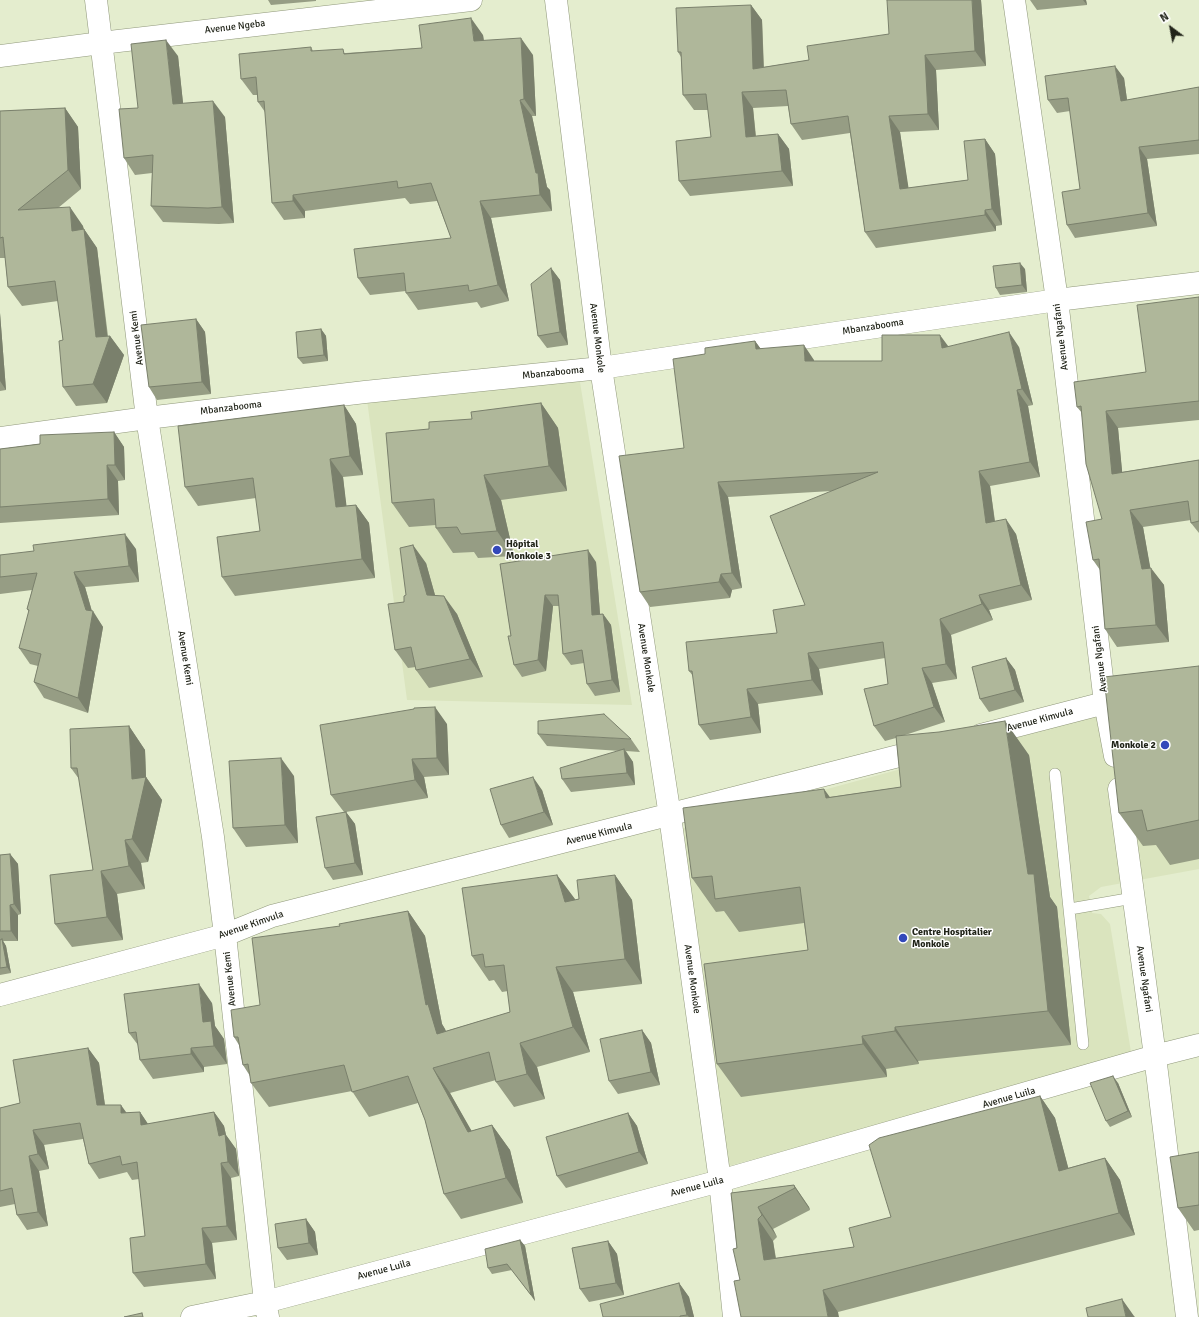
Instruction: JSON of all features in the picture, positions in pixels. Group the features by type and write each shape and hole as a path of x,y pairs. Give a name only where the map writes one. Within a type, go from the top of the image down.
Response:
{"street":[{"name":"Avenue Kemi","path":"96,0 147,418 213,837 267,1309"},
{"name":"Avenue Ngeba","path":"0,56 471,0"},
{"name":"Avenue Monkole","path":"556,0 601,368 670,816 720,1182 734,1317"},
{"name":"Avenue Ngafani","path":"1014,0 1057,300 1105,703 1114,746 1155,1056 1187,1317"},
{"name":"Mbanzabooma","path":"0,438 147,418 365,392 601,368 1057,300 1199,283"},
{"name":"Avenue Kimvula","path":"0,995 225,935 272,916 670,816 1141,693"},
{"name":"Avenue Luila","path":"192,1317 267,1309 720,1182 1155,1056 1199,1045"}],"lane":[{"path":"1055,774 1083,1044"},
{"path":"1070,909 1134,898"}],"shaded area":[{"name":"Hôpital Monkole 3","path":"579,376 632,705 407,700 367,400"},
{"name":"Centre Hospitalier Monkole","path":"1199,688 1199,869 1101,887 1089,896 1092,913 1101,914 1110,924 1132,1058 725,1167 680,829"}],"building":[{"path":"887,0 972,0 975,51 925,55 928,114 889,116 900,189 968,180 964,141 985,139 992,209 985,210 985,215 865,232 848,116 791,124 786,90 742,92 746,137 778,134 782,171 679,181 676,141 711,137 706,94 683,95 681,52 678,52 676,8 751,5 753,69 809,60 807,46 889,34"},
{"path":"471,18 474,41 521,38 524,99 520,100 536,173 538,173 540,195 480,201 498,285 469,291 468,285 406,293 404,273 358,278 354,249 451,238 431,183 398,188 397,181 293,195 293,201 272,203 264,101 258,102 256,77 241,79 239,54 311,47 311,51 343,49 344,54 422,48 419,25"},
{"path":"166,40 173,104 213,101 222,207 151,206 153,155 124,158 119,109 138,108 131,44"},
{"path":"1115,66 1121,101 1199,87 1199,140 1139,147 1148,213 1067,225 1062,192 1080,189 1068,98 1048,100 1045,76"},
{"path":"65,108 68,170 18,210 70,207 72,231 84,229 96,337 110,336 93,384 63,387 59,341 63,340 55,281 8,287 3,237 0,238 0,111"},
{"path":"1020,263 1022,285 996,288 993,266"},
{"path":"551,268 560,332 538,336 531,284"},
{"path":"1199,297 1199,401 1106,411 1112,474 1199,460 1199,521 1191,523 1188,501 1130,510 1142,569 1151,568 1156,625 1105,629 1099,559 1093,560 1086,522 1102,519 1086,464 1081,406 1077,407 1074,382 1146,372 1137,305"},
{"path":"196,319 202,382 149,387 141,325"},
{"path":"321,329 324,355 298,358 296,332"},
{"path":"1009,332 1022,389 1017,390 1030,462 979,471 986,523 1006,519 1021,585 979,595 982,604 940,619 946,664 922,668 934,707 874,726 864,689 888,684 883,642 808,653 812,680 747,689 751,717 699,725 692,671 689,671 686,642 777,633 773,610 805,605 770,516 878,472 718,482 732,573 721,574 719,582 640,592 619,456 684,448 673,359 705,354 705,348 755,341 756,349 804,345 805,361 882,361 882,335 940,335 942,348"},
{"path":"541,403 549,466 484,475 497,531 461,534 457,527 436,528 434,499 392,503 386,433 429,429 429,422 472,419 471,412"},
{"path":"344,405 350,456 330,459 336,507 356,505 362,559 222,577 217,537 260,531 253,478 185,487 178,426"},
{"path":"114,432 115,465 107,465 108,499 0,507 0,449 40,444 40,435"},
{"path":"125,534 129,566 74,572 86,610 93,611 78,698 34,682 41,654 19,648 29,610 27,609 37,573 0,577 0,555 34,551 33,545"},
{"path":"413,545 427,595 444,596 470,659 416,670 411,647 395,650 388,604 404,602 404,596 406,595 400,548"},
{"path":"588,550 592,615 603,614 612,680 587,684 582,650 563,654 558,595 545,595 538,660 514,665 508,636 511,636 500,564"},
{"path":"1006,658 1015,690 980,699 972,667"},
{"path":"1199,666 1199,820 1147,831 1142,810 1119,813 1104,677"},
{"path":"435,707 437,758 412,759 415,780 331,795 320,725 414,708"},
{"path":"604,714 631,739 538,734 538,721"},
{"path":"1005,721 1028,874 1034,874 1048,1011 895,1027 895,1031 862,1036 863,1044 717,1064 704,964 808,950 800,887 715,899 712,876 692,878 683,808 824,789 826,798 901,787 896,736 939,732"},
{"path":"129,726 132,779 146,777 132,839 125,840 129,866 101,871 107,917 55,924 50,875 93,870 77,768 71,768 70,729"},
{"path":"624,749 627,773 562,779 560,768"},
{"path":"281,758 285,825 233,828 229,761"},
{"path":"533,777 544,812 501,825 490,789"},
{"path":"346,812 355,863 325,868 316,817"},
{"path":"10,854 14,904 10,905 11,931 0,931 0,855"},
{"path":"557,875 565,902 579,899 577,880 615,875 625,959 556,967 573,1027 520,1043 527,1074 496,1082 489,1052 433,1068 468,1132 492,1125 506,1178 444,1194 425,1120 408,1076 352,1092 344,1065 251,1083 248,1064 243,1065 238,1037 234,1037 231,1010 260,1005 252,938 340,926 339,924 408,911 426,1005 428,1004 437,1034 510,1012 504,965 485,967 483,954 472,956 462,888"},
{"path":"2,939 7,967 0,968 0,940"},
{"path":"199,984 203,1022 211,1021 214,1046 191,1048 191,1054 140,1060 136,1032 129,1033 124,994"},
{"path":"642,1030 651,1072 609,1081 600,1039"},
{"path":"88,1048 97,1105 121,1105 121,1113 140,1112 141,1125 214,1112 219,1136 225,1134 228,1162 221,1163 227,1226 202,1228 206,1264 133,1273 130,1238 145,1236 137,1162 122,1165 120,1156 89,1164 80,1123 33,1130 38,1154 29,1156 38,1212 17,1215 12,1188 0,1191 0,1108 20,1103 13,1060"},
{"path":"1113,1076 1128,1111 1106,1121 1090,1083"},
{"path":"1040,1096 1059,1171 1105,1158 1119,1213 823,1290 828,1317 741,1317 734,1281 740,1280 733,1249 737,1248 731,1193 794,1185 795,1188 758,1207 762,1215 758,1219 764,1260 854,1247 849,1228 891,1217 869,1145 879,1138"},
{"path":"628,1113 639,1152 557,1176 546,1137"},
{"path":"1199,1152 1199,1205 1178,1208 1170,1157"},
{"path":"306,1219 309,1243 278,1248 275,1224"},
{"path":"520,1240 531,1295 507,1264 488,1268 485,1249"},
{"path":"608,1241 616,1283 580,1289 572,1248"},
{"path":"679,1283 687,1315 680,1317 603,1317 600,1304"},
{"path":"1122,1299 1126,1317 1088,1317 1086,1308"},
{"path":"142,1313 143,1317 124,1317"}],"place":[{"name":"Hôpital Monkole 3","path":"497,550"},
{"name":"Monkole 2","path":"1165,745"},
{"name":"Centre Hospitalier Monkole","path":"903,938"}]}
